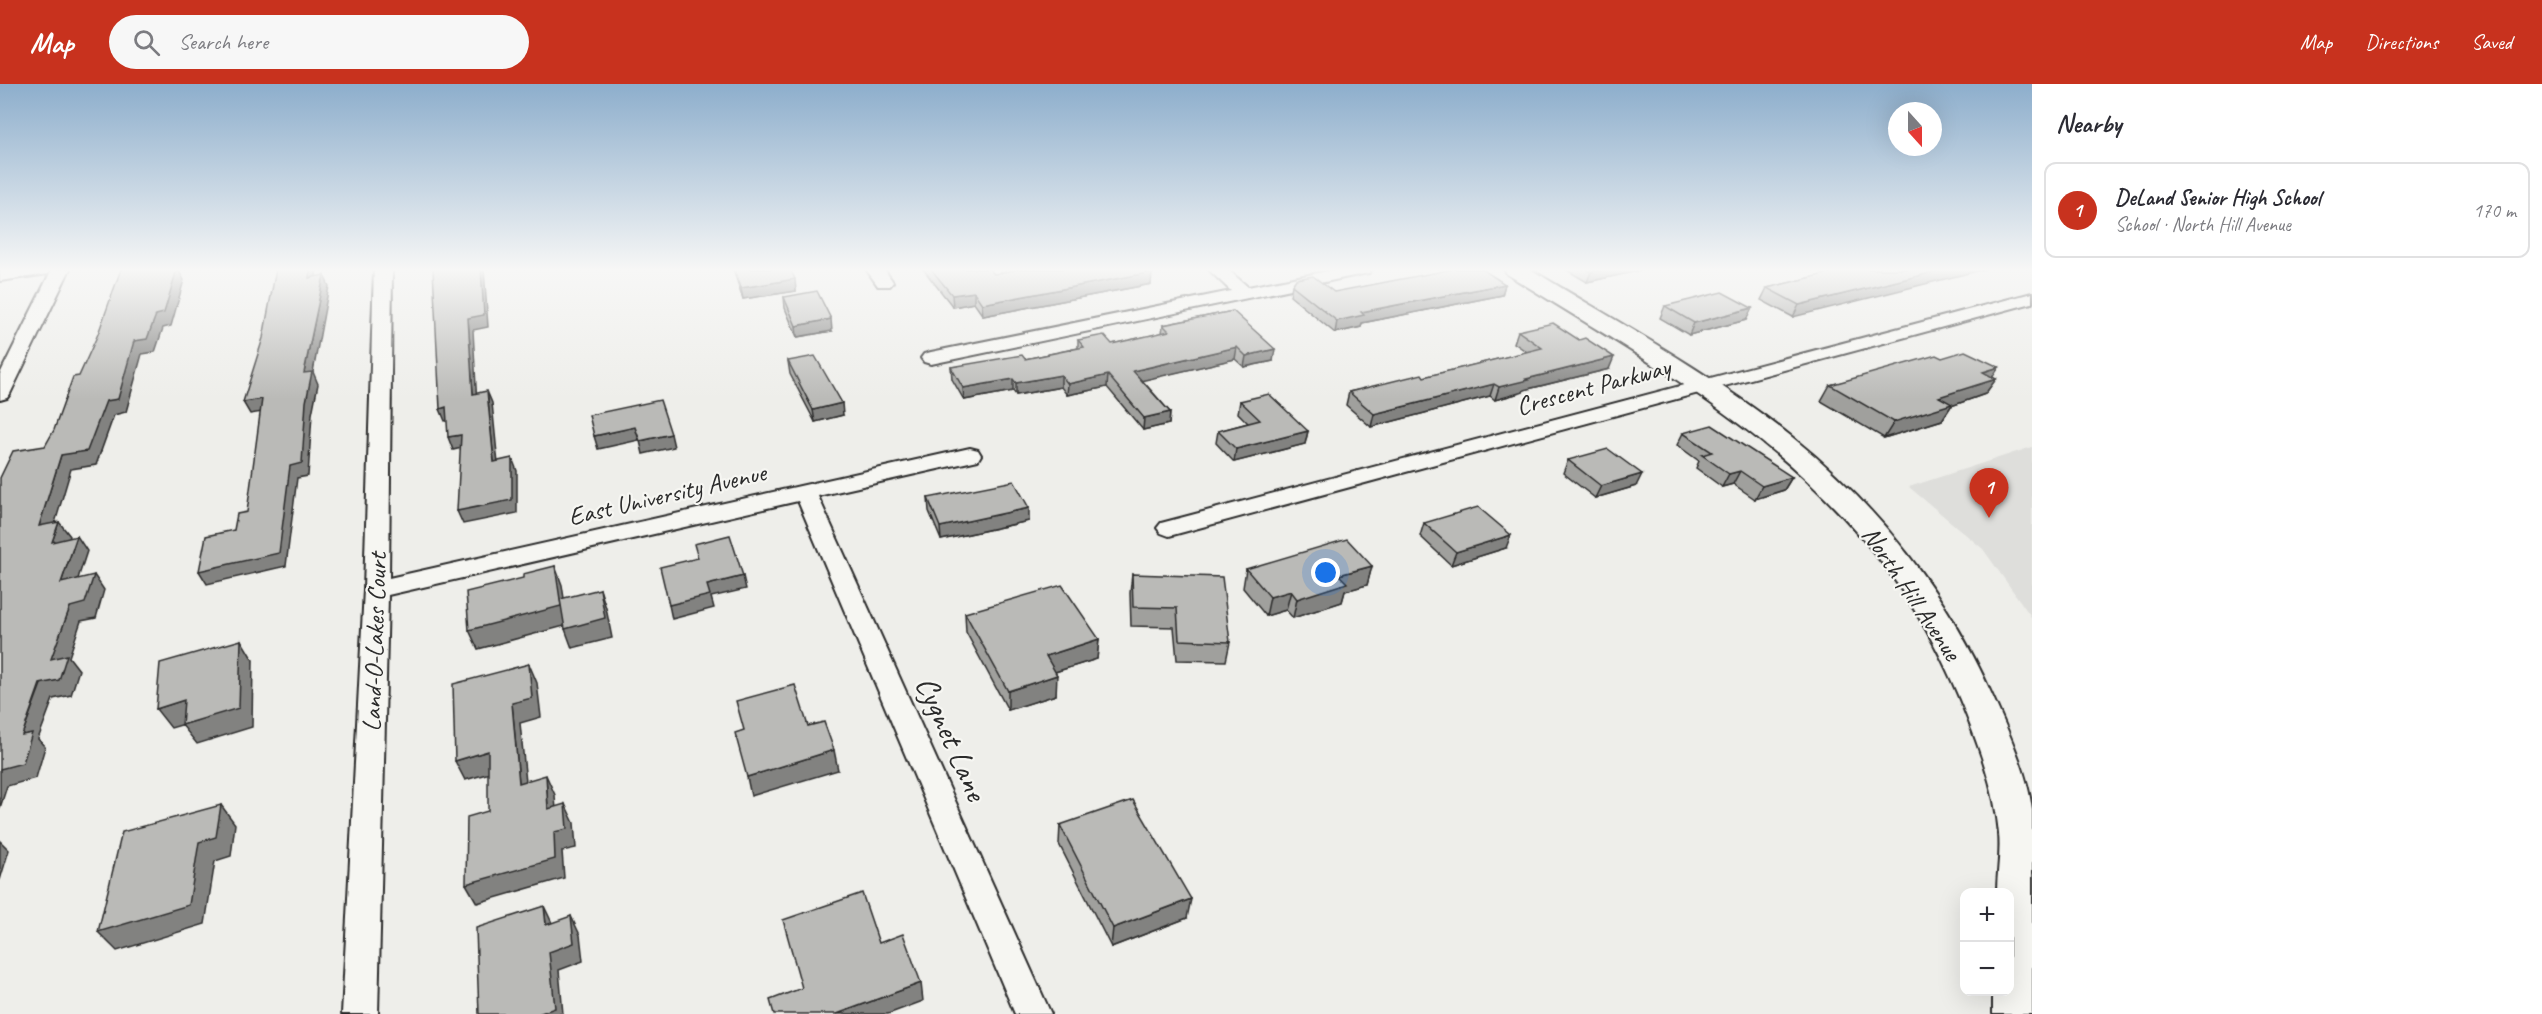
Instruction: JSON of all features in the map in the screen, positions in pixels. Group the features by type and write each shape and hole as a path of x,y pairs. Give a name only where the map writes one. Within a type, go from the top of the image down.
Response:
{"street":[{"path":"0,394 40,312"},
{"name":"Land-O-Lakes Court","path":"360,1014 376,589 382,312"},
{"path":"931,358 1151,312"},
{"name":"North Hill Avenue","path":"1585,312 1701,385 1762,428 1807,464 1871,526 1926,603 1968,679 1991,731 2018,827 2015,1014"},
{"name":"Crescent Parkway","path":"1169,528 1977,312"},
{"name":"East University Avenue","path":"376,589 970,455"},
{"name":"Cygnet Lane","path":"805,492 1033,1014"}],"shaded area":[{"path":"2032,447 2032,618 1983,549 1909,487"}],"building":[{"path":"106,312 164,312 156,315 147,339 134,341 118,399 106,401 87,451 61,455 39,526 59,522 52,542 77,536 61,583 94,575 85,603 70,607 51,659 67,655 59,680 40,684 22,735 32,733 23,763 0,769 0,478 13,451 45,446 54,430 73,377 79,376"},
{"path":"268,312 316,312 304,373 312,372 306,402 302,463 290,466 279,553 199,571 206,536 234,530 237,514 247,512 262,399 243,402 263,338"},
{"path":"435,312 484,312 484,315 468,318 473,394 487,391 494,462 512,458 512,500 457,511 461,435 448,437 446,407 440,409"},
{"path":"790,312 828,312 831,319 796,326"},
{"path":"1235,312 1275,349 1246,356 1237,347 1133,371 1170,412 1144,418 1108,375 1068,384 1061,375 1016,383 1013,379 963,388 951,367 1022,355 1025,359 1084,347 1078,340 1104,335 1112,344 1169,331 1163,325"},
{"path":"1326,312 1361,312 1364,315 1337,321"},
{"path":"1676,312 1735,312 1694,323"},
{"path":"1553,323 1579,340 1585,338 1614,357 1499,387 1494,384 1374,414 1349,392 1422,374 1424,377 1542,348 1518,331"},
{"path":"1965,351 1999,367 1983,372 1996,379 1939,397 1952,404 1894,422 1830,385 1936,355 1942,358"},
{"path":"815,356 842,403 813,410 788,361"},
{"path":"1269,394 1308,431 1236,449 1218,431 1260,420 1240,401"},
{"path":"660,400 671,434 640,441 635,427 594,436 589,415"},
{"path":"1712,425 1792,477 1762,486 1740,471 1729,474 1702,455 1712,452 1683,433"},
{"path":"1608,449 1642,474 1601,486 1568,460"},
{"path":"1014,481 1029,508 940,527 928,498"},
{"path":"1478,507 1511,535 1456,552 1424,523"},
{"path":"730,535 743,576 707,585 710,595 669,605 660,567 698,558 694,544"},
{"path":"1347,539 1372,566 1339,575 1347,583 1297,599 1291,591 1270,597 1246,569"},
{"path":"555,566 561,606 469,630 466,592 523,578 523,574"},
{"path":"1132,574 1222,577 1230,642 1179,640 1177,608 1133,607"},
{"path":"1062,585 1099,639 1046,656 1057,675 1008,691 965,613"},
{"path":"600,589 605,618 565,629 560,599"},
{"path":"241,640 239,708 182,725 184,700 156,709 160,663"},
{"path":"529,664 532,698 512,703 519,783 546,775 548,809 565,804 567,829 554,832 555,859 466,884 467,817 488,811 488,751 455,761 453,684"},
{"path":"795,685 808,726 824,722 834,750 747,777 735,733 744,730 736,701"},
{"path":"1133,800 1191,899 1113,928 1060,825"},
{"path":"221,805 216,837 199,842 189,905 98,932 122,832"},
{"path":"862,893 879,943 903,934 921,983 837,1014 774,1014 770,1000 802,988 783,920"},
{"path":"544,906 546,925 571,916 574,943 549,952 555,1008 538,1014 479,1014 476,928"}],"place":[{"name":"DeLand Senior High School","path":"1989,518"}]}
